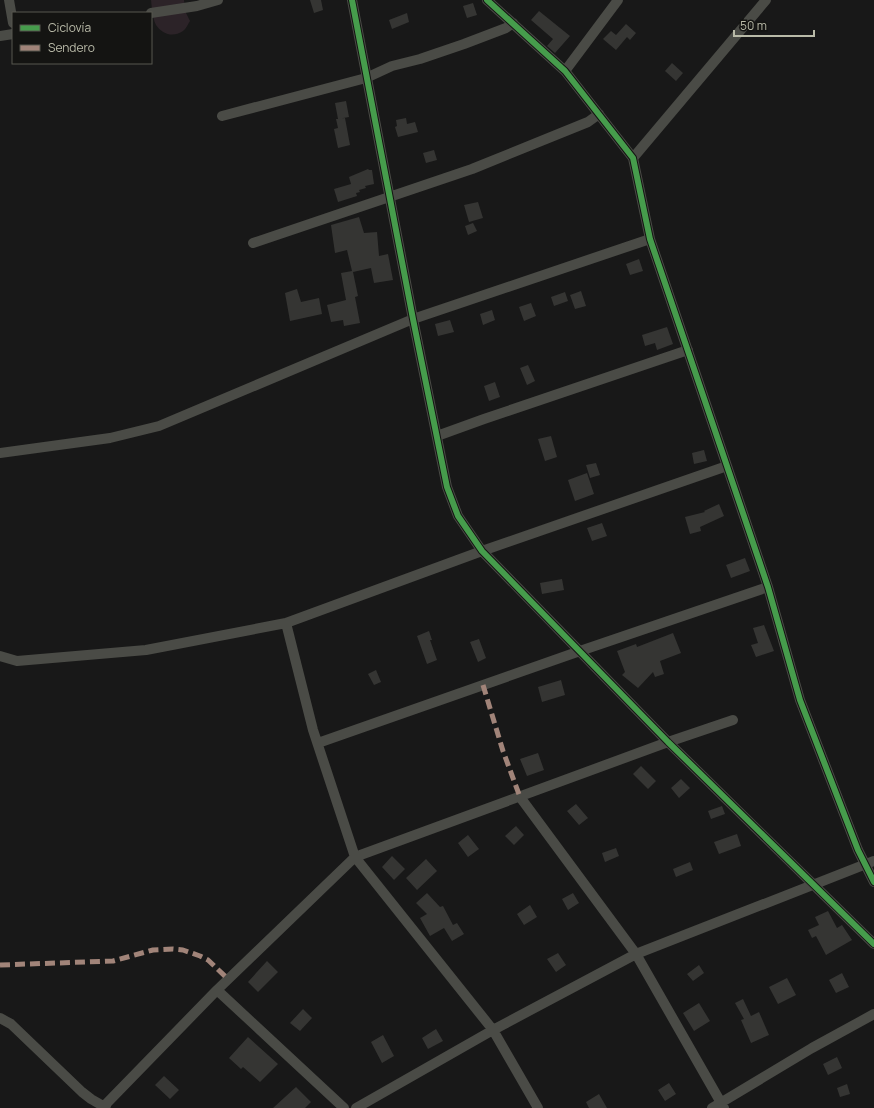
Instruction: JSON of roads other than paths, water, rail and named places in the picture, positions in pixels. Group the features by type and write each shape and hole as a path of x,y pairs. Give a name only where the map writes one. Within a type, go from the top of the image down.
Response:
{"street":[{"path":"9,0 12,17"},
{"path":"152,13 196,3 218,0"},
{"path":"352,0 389,198 447,487 458,516 482,551 668,742 874,944"},
{"path":"487,0 565,71 633,158 650,239 768,587 800,700 858,850 870,863 874,882"},
{"path":"565,71 618,0"},
{"path":"633,158 766,0"},
{"path":"222,116 366,78 392,66 420,59 506,28 513,23"},
{"path":"0,36 12,34"},
{"path":"253,243 389,198 479,166 588,122 599,114"},
{"path":"0,453 110,438 159,426 413,318 650,239"},
{"path":"437,436 688,350"},
{"path":"0,656 17,660 146,650 286,623 482,551 727,466"},
{"path":"318,743 768,587"},
{"path":"286,623 318,743 355,857 492,1030 538,1108"},
{"path":"0,1018 11,1024 87,1095 105,1108 113,1097 217,990 355,857 668,742 733,720"},
{"path":"520,797 636,954 719,1106 812,1048 874,1014"},
{"path":"356,1108 492,1030 636,954 870,863"},
{"path":"217,990 344,1108"}]}
